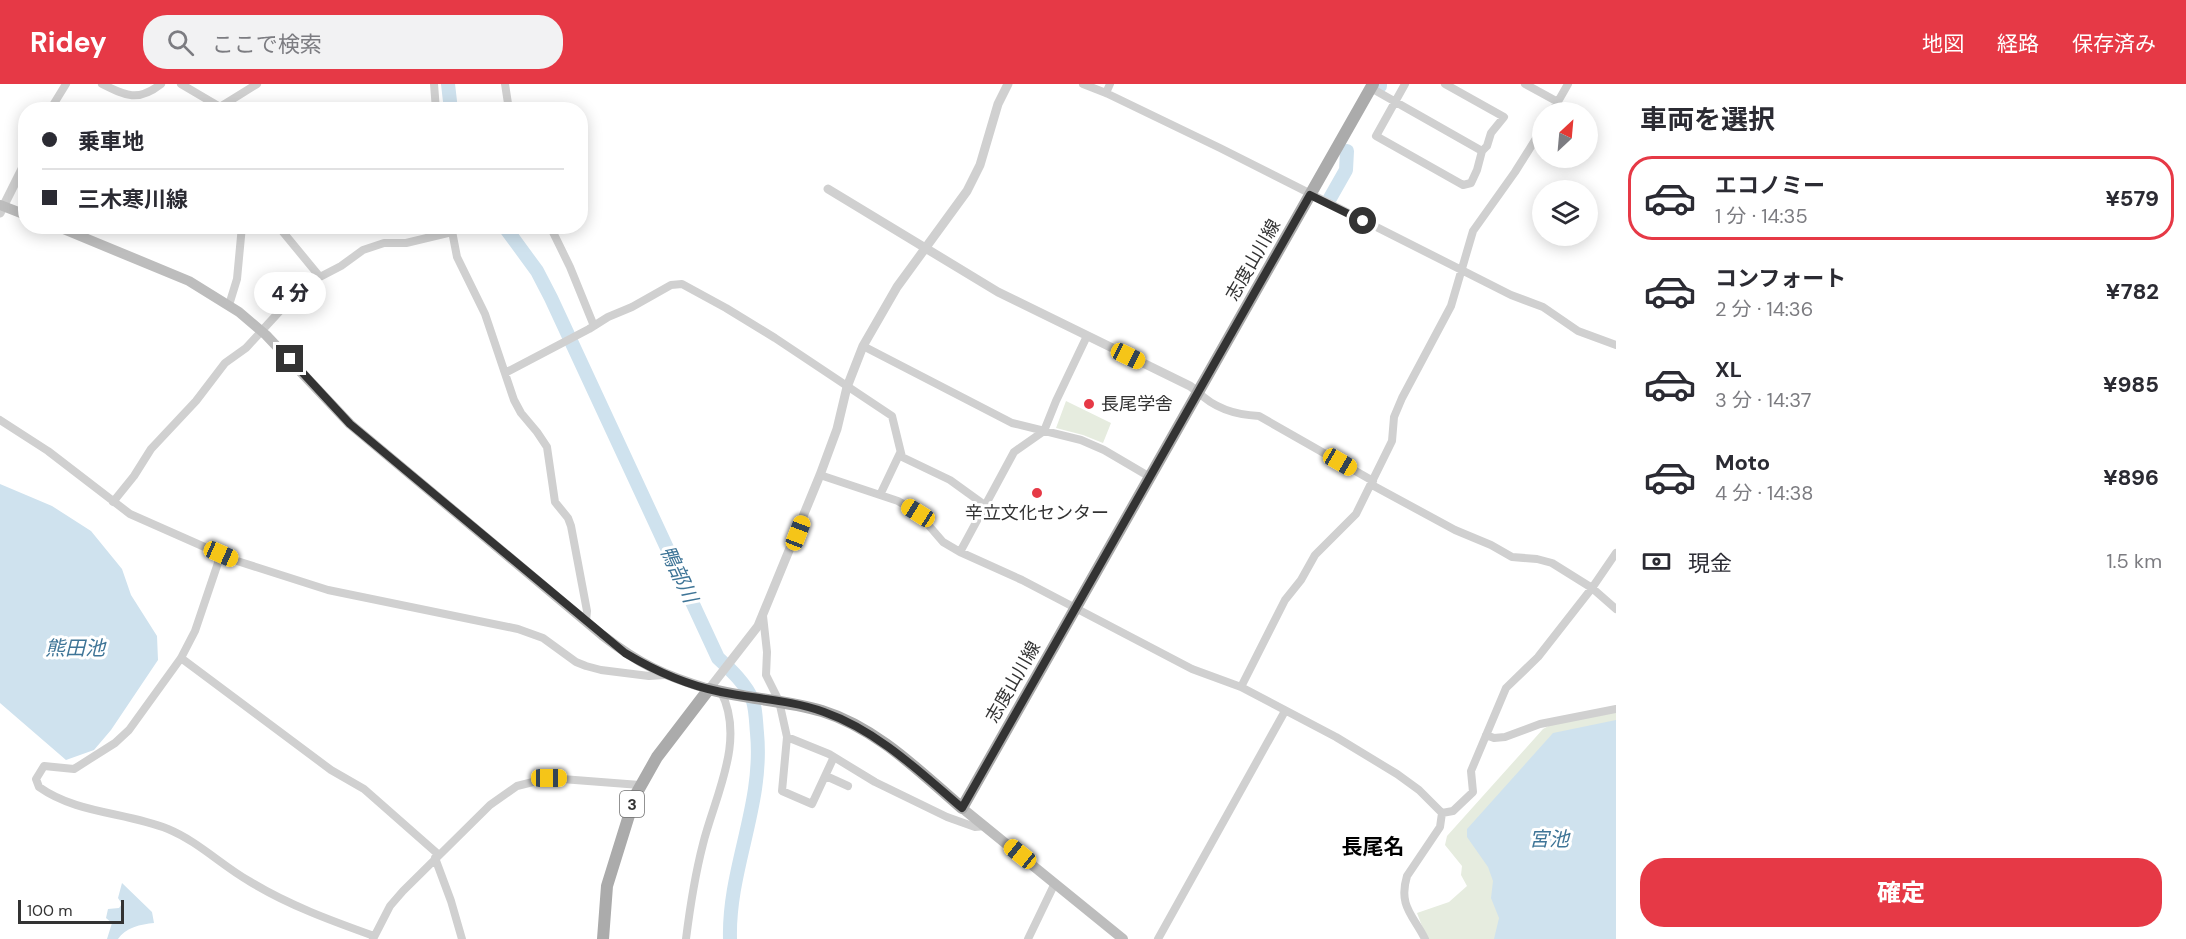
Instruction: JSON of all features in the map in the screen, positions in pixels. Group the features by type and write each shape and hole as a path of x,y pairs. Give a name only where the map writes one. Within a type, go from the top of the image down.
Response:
{"main road":[{"name":"志度山川線","path":"962,808 1372,86"},
{"path":"1,208 18,212"},
{"path":"76,234 162,268 229,305 261,330 350,424 625,653 664,675 718,691 777,700 825,712 864,730 917,769 1123,939"},
{"name":"3","path":"603,939 607,886 640,784 657,758 718,691"}],"street":[{"path":"55,102 66,84"},
{"path":"102,84 127,96 139,96 151,92 161,84"},
{"path":"181,84 212,102"},
{"path":"231,102 257,84"},
{"path":"434,84 435,102"},
{"path":"505,84 508,102"},
{"path":"686,939 699,861 729,754 731,730 727,703 718,691 718,677 744,646 763,616 820,475 837,429 847,387 863,346 897,287 975,177 998,104 1008,84"},
{"path":"1083,84 1220,148 1510,295 1543,307 1578,331 1616,345"},
{"path":"1106,93 1110,84"},
{"path":"1405,84 1376,136 1463,185 1471,183 1482,151 1487,146 1491,133 1504,117 1444,84"},
{"path":"1525,84 1558,102 1568,84"},
{"path":"1372,86 1395,102 1482,151"},
{"path":"1241,687 1285,600 1315,555 1356,514 1392,441 1394,417 1448,312 1473,231 1532,145"},
{"path":"1,208 18,176"},
{"path":"828,189 998,292 1190,386 1204,399 1238,415 1259,416 1445,525 1512,557 1538,559 1552,563 1592,588 1616,609"},
{"path":"229,305 237,279 241,234"},
{"path":"285,234 320,277"},
{"path":"113,502 134,476 151,449 196,401 219,369 246,348 289,301 320,277 363,250 384,243 406,243 435,234"},
{"path":"452,234 457,257 485,314 518,407 547,447 555,502 568,518 571,526 587,611 586,621"},
{"path":"554,234 570,267 591,328"},
{"path":"505,373 671,285 682,284 775,338 892,416 896,424 902,457 950,480 986,506"},
{"path":"960,552 1014,452 1044,431 1056,400 1087,336"},
{"path":"863,346 1012,423 1089,444 1150,477"},
{"path":"0,420 48,451 113,502 152,525 221,554 279,576 328,590 531,633 543,638 576,662 586,666 639,675 664,675"},
{"path":"880,495 900,453"},
{"path":"820,475 898,501 918,513 943,542 960,552 1076,607 1192,669 1241,687 1336,736 1397,774 1419,790 1442,813"},
{"path":"1442,813 1453,811 1473,792 1472,771 1506,688 1538,657 1592,588 1616,553"},
{"path":"221,554 198,622 181,658 129,730 115,743 74,769 44,766 36,779 39,787 71,804 110,812 165,828 192,840 248,881 332,921 374,938 390,906 490,805 517,786 549,778 640,784"},
{"path":"763,616 767,652 766,675 777,700 787,737 782,791 812,804 832,761"},
{"path":"181,658 331,770 364,789 437,857 462,939"},
{"path":"1486,735 1494,738 1504,737 1540,724 1616,709"},
{"path":"1158,939 1286,711"},
{"path":"787,737 841,760 875,782 947,818 975,827 985,826"},
{"path":"826,776 848,786"},
{"path":"1425,939 1408,912 1403,899 1404,885 1407,876 1440,827 1442,813"},
{"path":"1028,939 1055,883"}],"shaded area":[{"path":"1066,401 1111,423 1103,443 1056,428"},
{"name":"宮池","path":"1616,709 1616,939 1427,939 1417,913 1449,902 1467,886 1461,875 1462,866 1445,845 1447,836 1543,729 1554,723"}],"water":[{"name":"熊田池","path":"0,484 52,506 91,531 122,569 131,595 157,636 158,660 111,730 94,750 66,760 0,703"},
{"name":"宮池","path":"1616,720 1616,939 1494,939 1499,918 1491,898 1493,881 1488,867 1467,837 1467,829 1553,733"},
{"path":"122,883 152,912 154,923 134,927 118,939 107,939 112,923 106,918 108,909 119,908 122,904 118,898"}],"waterway":[{"name":"鴨部川","path":"448,84 450,102"},
{"path":"1329,200 1346,170 1347,151"},
{"name":"鴨部川","path":"510,234 537,271 551,298 718,658 742,683 753,701 758,760 751,811 734,887 730,939"}],"place":[{"name":"長尾学舎","path":"1089,404"},
{"name":"辛立文化センター","path":"1037,493"}],"district":[{"name":"長尾名","path":"1373,847"}],"route":[{"path":"290,359 350,424 625,653 673,678 721,692 779,700 825,712 864,730 883,743 962,808 1310,195 1363,221"}]}
